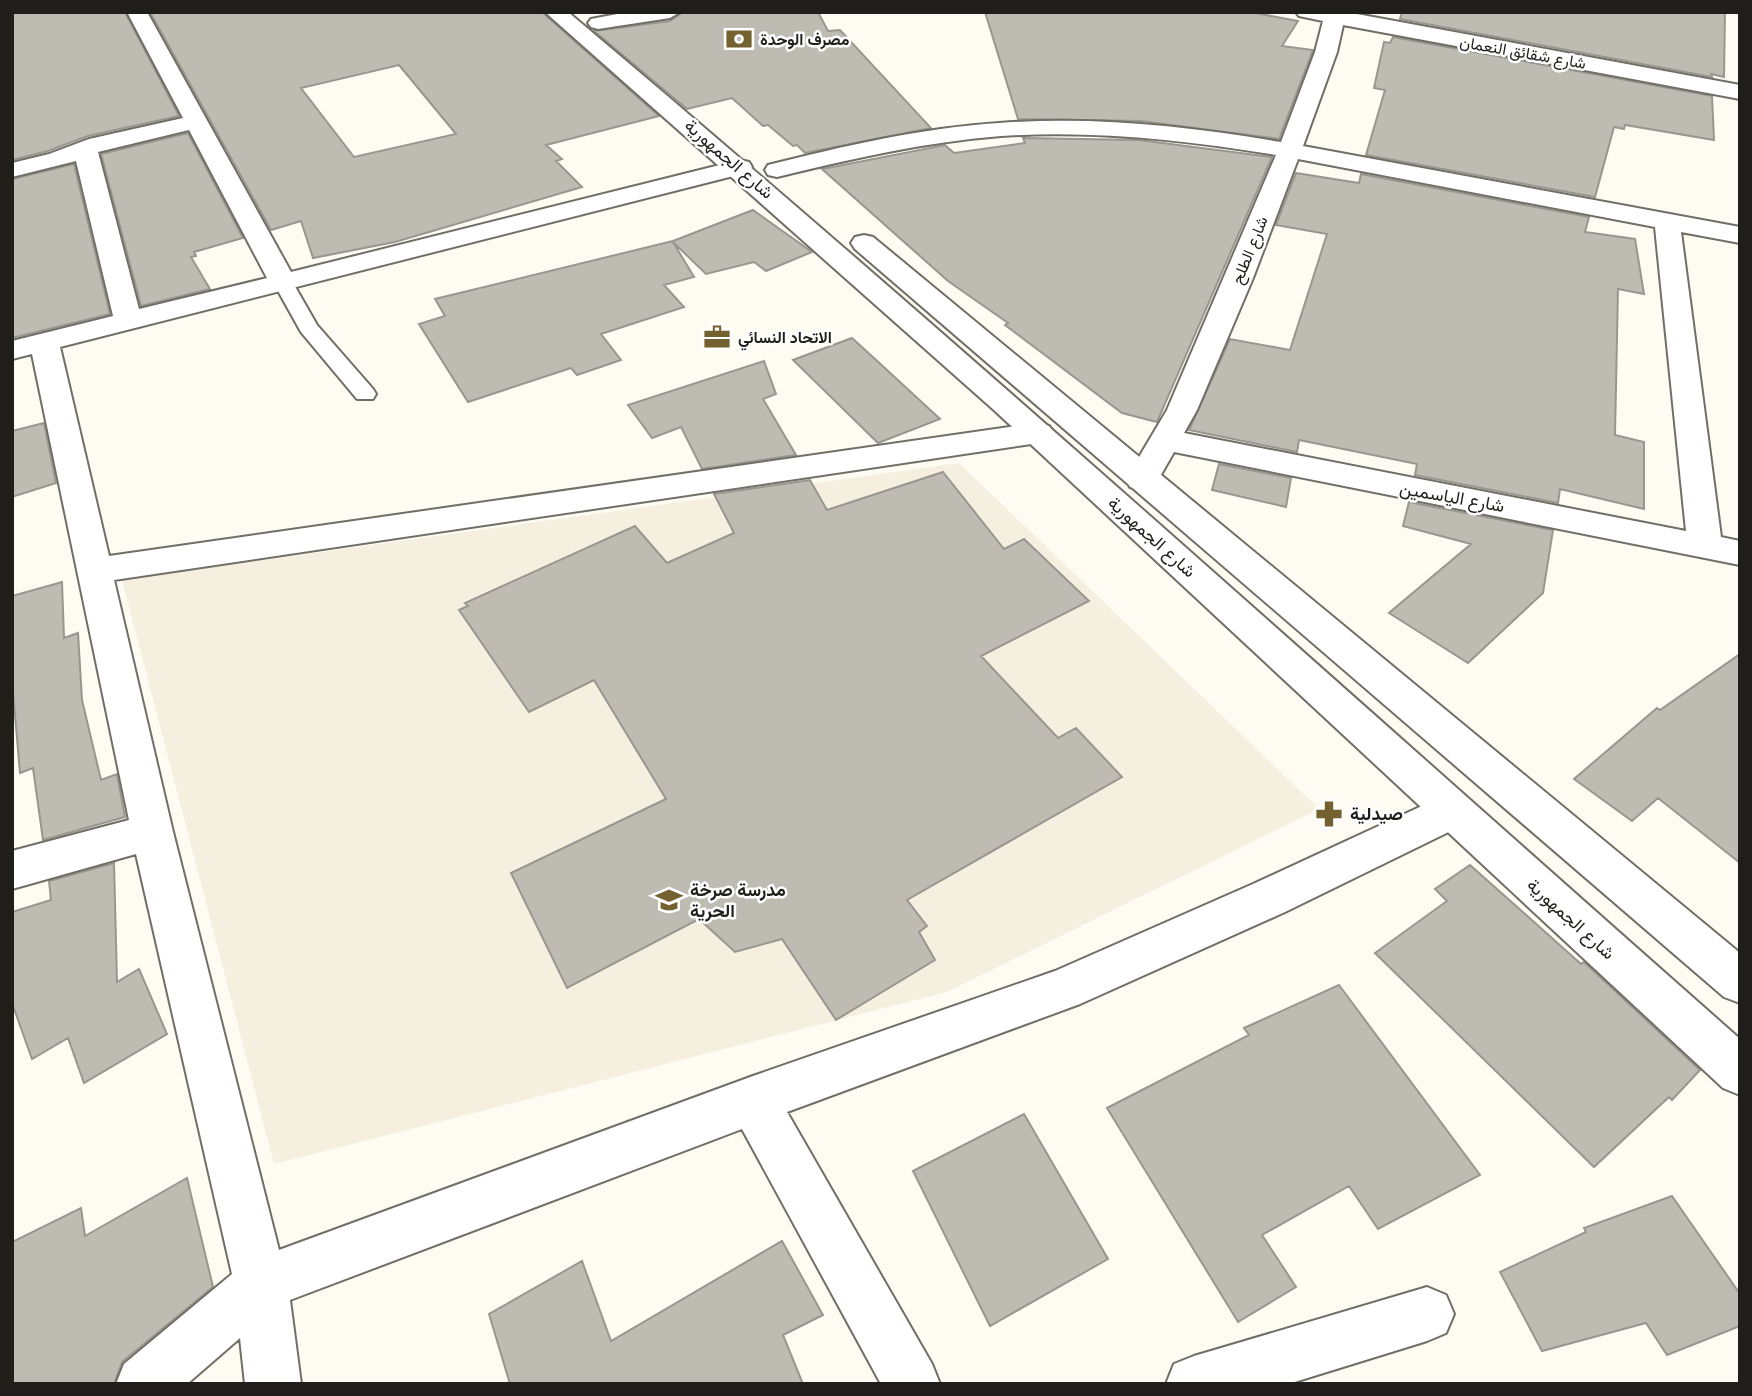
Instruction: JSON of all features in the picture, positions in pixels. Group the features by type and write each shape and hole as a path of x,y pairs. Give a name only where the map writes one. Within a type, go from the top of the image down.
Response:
{"street":[{"path":"137,12 282,280"},
{"name":"شارع الجمهورية","path":"555,12 740,167 1038,433 1740,1072"},
{"path":"592,18 670,12"},
{"name":"شارع شقائق النعمان","path":"1306,12 1335,15 1740,92"},
{"name":"شارع الطلح","path":"1142,479 1182,410 1290,150 1326,52 1335,15"},
{"name":"شارع الجمهورية","path":"592,18 777,170 1740,982"},
{"path":"12,170 57,160 85,148 196,122"},
{"path":"777,170 906,141 1032,128 1138,129 1239,140 1740,235"},
{"path":"85,148 128,320"},
{"path":"273,1384 261,1284 152,832 94,571 28,345 740,167"},
{"path":"1667,221 1705,545"},
{"path":"94,571 1038,433"},
{"name":"شارع الياسمين","path":"1166,440 1740,553"},
{"path":"144,1384 261,1284 753,1100 1064,989 1269,898 1452,811"},
{"path":"12,870 152,832"},
{"path":"753,1100 912,1384"},
{"path":"1194,1384 1427,1314"}],"lane":[{"path":"282,280 308,328 365,394"}],"shaded area":[{"name":"مدرسة صرخة الحرية","path":"959,463 1319,809 947,992 274,1164 122,580"}],"building":[{"path":"12,12 125,12 179,116 88,136 48,151 12,160"},
{"path":"150,12 542,12 659,116 546,145 562,159 556,161 582,187 395,242 313,258 301,221 271,230","holes":["399,65 456,134 354,157 301,88"]},
{"path":"683,12 818,12 828,31 840,30 931,128 805,153 768,125 763,126 732,98 687,109 594,31 670,21"},
{"path":"985,12 1250,12 1298,21 1282,46 1313,50 1279,139 1141,121 1018,119"},
{"path":"1402,12 1725,12 1724,77 1711,74 1712,77 1400,19"},
{"path":"1393,37 1712,96 1714,140 1625,125 1624,129 1614,127 1595,197 1366,155 1385,90 1374,88 1384,42 1390,43"},
{"path":"188,133 243,238 194,252 196,256 191,257 210,289 141,306 101,154"},
{"path":"1023,138 1139,140 1272,157 1157,422 1122,413 1005,325 1008,323 948,281 822,169 945,145 954,153 1025,143"},
{"path":"74,164 110,314 12,338 12,179"},
{"path":"1296,173 1359,183 1361,174 1589,217 1585,232 1635,239 1644,294 1618,289 1615,435 1644,442 1644,509 1560,489 1558,503 1415,475 1417,464 1299,440 1297,452 1189,430 1230,339 1290,350 1327,234 1276,225"},
{"path":"753,210 812,252 766,271 754,262 706,274 673,242 694,277 664,285 684,307 601,334 621,360 577,375 571,368 468,402 419,324 445,316 435,299 673,241"},
{"path":"852,338 940,419 878,443 793,360"},
{"path":"764,361 776,394 763,399 796,455 702,469 681,427 652,438 628,405"},
{"path":"44,423 56,483 12,497 12,431"},
{"path":"1219,464 1291,478 1286,507 1212,490"},
{"path":"943,472 1004,549 1024,539 1089,601 981,656 1058,738 1076,728 1122,777 907,900 927,926 919,932 935,960 836,1020 782,939 735,952 699,919 567,988 511,873 666,799 594,680 529,712 459,610 468,606 465,603 635,526 667,563 734,533 714,494 810,480 827,510"},
{"path":"1409,502 1553,530 1543,593 1468,663 1389,613 1471,544 1403,526"},
{"path":"62,582 64,638 78,633 82,700 101,780 117,774 125,817 43,840 33,768 20,773 12,680 12,596"},
{"path":"1740,654 1740,863 1658,798 1632,821 1574,779 1657,708 1660,710"},
{"path":"114,863 117,982 139,969 167,1034 84,1083 68,1038 32,1059 12,1003 12,912 51,900 49,881"},
{"path":"1470,865 1581,964 1584,962 1700,1070 1672,1100 1669,1097 1594,1167 1375,953 1447,901 1435,889"},
{"path":"1339,985 1480,1175 1378,1229 1349,1186 1262,1235 1296,1287 1238,1322 1107,1108 1249,1035 1244,1028"},
{"path":"1024,1114 1108,1259 990,1326 913,1171"},
{"path":"187,1178 213,1287 122,1362 114,1384 12,1384 12,1242 81,1208 85,1236"},
{"path":"1672,1196 1740,1294 1740,1326 1667,1355 1646,1323 1542,1351 1500,1272 1586,1232 1584,1228"},
{"path":"782,1241 823,1315 783,1335 803,1384 510,1384 489,1314 582,1261 611,1341"}],"place":[{"name":"مصرف الوحدة","path":"739,39"},
{"name":"الاتحاد النسائي","path":"717,337"},
{"name":"صيدلية","path":"1329,814"},
{"name":"مدرسة صرخة الحرية","path":"669,900"}]}
